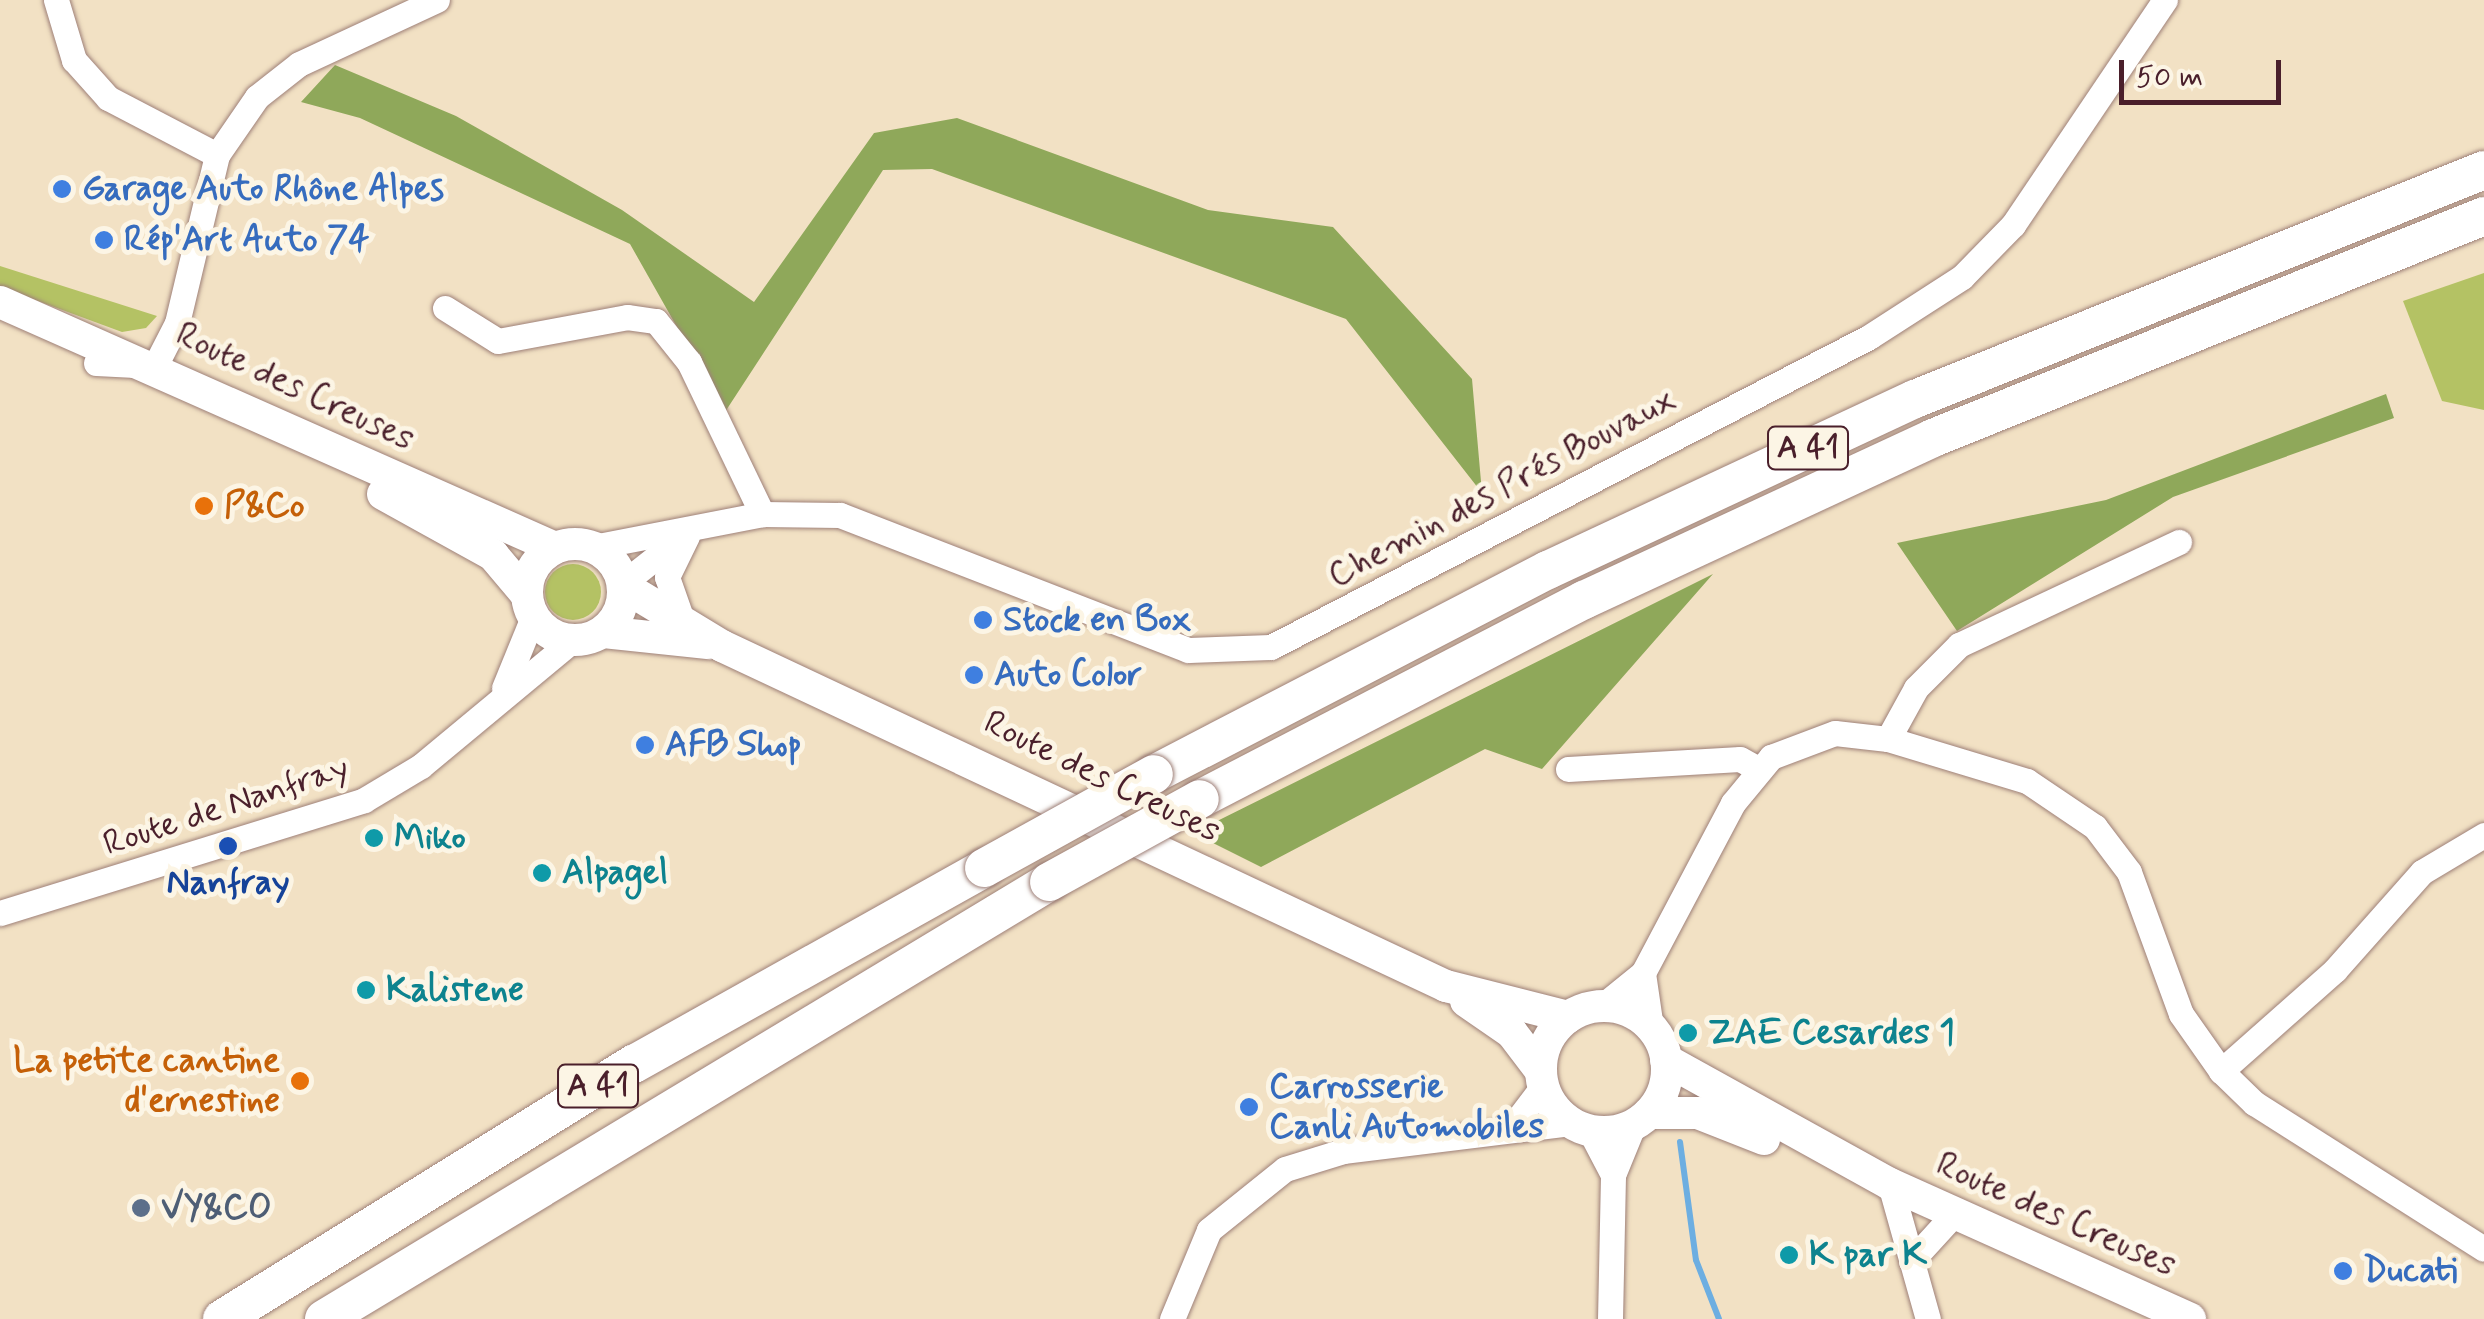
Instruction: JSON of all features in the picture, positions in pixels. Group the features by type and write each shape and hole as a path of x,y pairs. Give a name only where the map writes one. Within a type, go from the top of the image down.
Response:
{"highway":[{"name":"A 41","path":"222,1319 634,1064 1154,774 1548,570 1914,399 2484,170"},
{"name":"A 41","path":"324,1319 1049,882 1200,799 1584,600 1933,438 2484,216"}],"main road":[{"name":"Route des Creuses","path":"0,302 464,536 530,605"},
{"name":"Route des Creuses","path":"0,323 96,363 186,380 555,548"},
{"path":"555,548 593,548 623,585 588,636 530,605 534,566 555,548"},
{"name":"Route des Creuses","path":"623,585 681,617 722,646 1446,986 1512,1034 1542,1079"},
{"name":"Route des Creuses","path":"588,636 722,646"},
{"name":"Route des Creuses","path":"1446,986 1568,1017"},
{"path":"1602,1006 1651,1028 1666,1060 1641,1120 1580,1127 1542,1079 1548,1041 1568,1017 1602,1006"},
{"name":"Route des Creuses","path":"1666,1060 1890,1184 2190,1319"},
{"name":"Route des Creuses","path":"1641,1120 1698,1114 1890,1184"}],"street":[{"path":"56,0 74,60 98,89 218,155"},
{"path":"145,373 176,323 218,155 282,75 437,0"},
{"name":"Chemin des Prés Bouvaux","path":"725,521 762,514 868,523 1188,650 1271,646 1869,337 1962,277 2013,224 2165,0"},
{"path":"445,308 498,341 628,317 656,321 690,362 762,514"},
{"path":"623,585 688,534 725,521"},
{"path":"593,548 725,521"},
{"path":"681,617 666,578 688,534"},
{"path":"1888,739 1916,688 1960,645 2179,542"},
{"name":"Route de Nanfray","path":"522,671 530,605"},
{"name":"Route de Nanfray","path":"0,914 364,800 421,766 522,671 588,636"},
{"path":"1602,1006 1643,972 1758,769 1818,736 1888,739 2028,781 2096,826 2130,872 2182,1014 2221,1071 2256,1104 2484,1250"},
{"path":"1568,769 1740,758 1758,769"},
{"path":"2221,1071 2256,1042 2422,872 2484,834"},
{"path":"1643,972 1651,1028"},
{"path":"2256,1042 2256,1104"},
{"path":"1511,1128 1542,1079"},
{"path":"1610,1319 1614,1174 1641,1120"},
{"path":"1172,1319 1204,1237 1269,1178 1343,1151 1511,1128 1580,1127 1614,1174"},
{"path":"1890,1184 1928,1319"},
{"path":"1912,1262 1954,1214"}],"green space":[{"path":"335,65 456,116 622,210 754,302 874,133 957,118 1208,210 1333,227 1472,379 1482,493 1346,319 932,169 883,170 725,412 630,244 360,118 301,102"},
{"path":"0,266 157,316 146,328 122,332 0,287"},
{"path":"2484,273 2484,410 2442,401 2403,301"},
{"path":"2386,394 2394,418 2173,497 1957,631 1897,543 2106,500"},
{"path":"573,564 593,572 601,592 593,612 573,620 553,612 545,592 553,572"},
{"path":"1713,574 1542,769 1485,749 1261,867 1193,833"}],"waterway":[{"path":"1680,1142 1696,1260 1719,1319"}],"place":[{"name":"Garage Auto Rhône Alpes","path":"62,189"},
{"name":"Rép'Art Auto 74","path":"104,240"},
{"name":"P&Co","path":"204,506"},
{"name":"Stock en Box","path":"983,620"},
{"name":"Auto Color","path":"974,675"},
{"name":"AFB Shop","path":"645,745"},
{"name":"Miko","path":"374,838"},
{"name":"Nanfray","path":"228,846"},
{"name":"Alpagel","path":"542,873"},
{"name":"Kalistene","path":"366,990"},
{"name":"ZAE Cesardes 1","path":"1688,1033"},
{"name":"La petite cantine d'ernestine","path":"300,1081"},
{"name":"Carrosserie Canli Automobiles","path":"1249,1107"},
{"name":"VY&CO","path":"141,1208"},
{"name":"K par K","path":"1789,1255"},
{"name":"Ducati","path":"2343,1271"}]}
